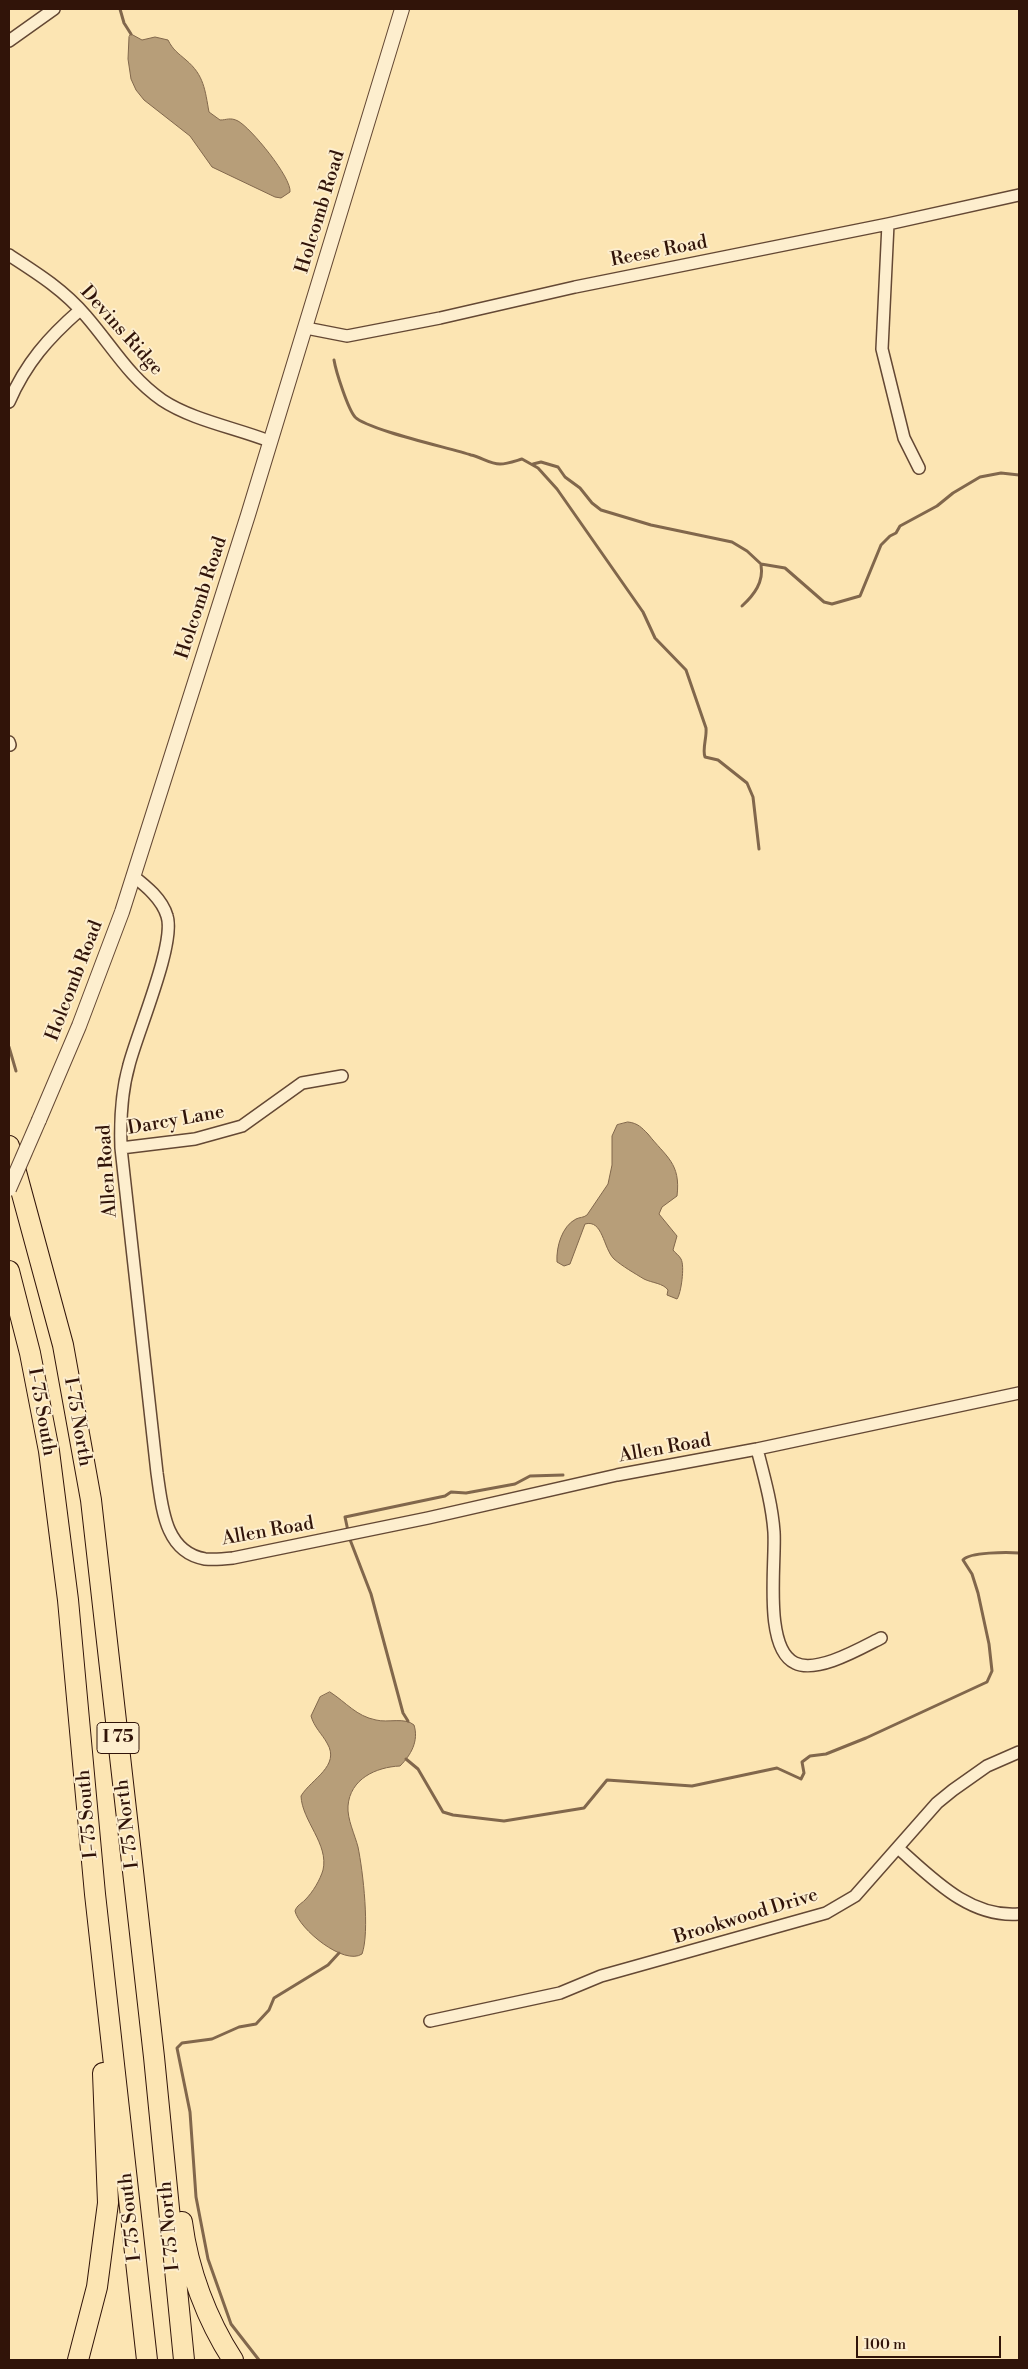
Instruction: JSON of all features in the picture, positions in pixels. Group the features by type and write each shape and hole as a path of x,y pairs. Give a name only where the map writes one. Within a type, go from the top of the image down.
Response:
{"highway":[{"name":"I-75 North","path":"9,1146 63,1345 90,1500 154,2057 184,2360"},
{"name":"I-75 South","path":"9,1272 30,1353 49,1451 68,1600 95,1894 147,2360"},
{"path":"78,2360 97,2288 108,2203 95,1894"},
{"path":"154,2057 168,2107 184,2238 192,2268 208,2313 233,2360"}],"street":[{"path":"9,41 54,9"},
{"name":"Holcomb Road","path":"9,1188 79,1026 122,912 306,328 402,9"},
{"name":"Reese Road","path":"306,328 347,336 440,318 630,275 888,224 1019,195"},
{"path":"888,224 882,349 904,438 919,468"},
{"name":"Devins Ridge","path":"9,254 50,281 80,310 135,379 163,401 179,410 269,441"},
{"path":"9,402 20,376 40,349 58,329 80,310"},
{"name":"Allen Road","path":"133,876 144,884 162,906 167,916 169,930 165,952 129,1065 122,1096 121,1148 158,1482 164,1517 174,1541 187,1553 206,1559 233,1558 428,1518 618,1475 757,1449 1019,1393"},
{"name":"Darcy Lane","path":"121,1148 195,1139 242,1126 302,1083 342,1076"},
{"path":"757,1449 774,1530 773,1610 781,1648 787,1657 799,1665 818,1664 851,1654 881,1638"},
{"name":"Brookwood Drive","path":"430,2021 560,1993 601,1976 826,1913 855,1896 937,1804 953,1790 987,1766 1019,1752"},
{"path":"898,1848 940,1884 970,1905 1008,1915 1019,1914"}],"shaded area":[{"path":"131,34 142,40 155,37 168,40 174,49 197,71 205,90 209,112 220,120 231,119 244,125 278,165 289,185 290,192 281,198 275,197 212,167 190,136 144,100 136,90 131,79 128,59 129,37"},
{"path":"628,1122 642,1128 648,1134 671,1161 677,1176 677,1196 662,1207 659,1214 677,1236 673,1250 681,1259 683,1273 677,1299 667,1295 668,1290 663,1286 644,1279 614,1259 599,1230 591,1224 585,1224 570,1264 564,1266 557,1262 561,1237 567,1227 576,1219 587,1215 608,1184 612,1165 612,1136 617,1125"},
{"path":"330,1692 352,1709 369,1718 381,1721 406,1721 414,1725 415,1731 413,1747 408,1757 400,1766 382,1769 366,1776 354,1788 350,1797 348,1811 360,1858 366,1917 362,1954 354,1956 344,1955 323,1944 298,1919 295,1911 313,1890 323,1870 324,1860 322,1851 302,1805 301,1796 323,1772 330,1759 327,1743 311,1716 320,1697"}],"waterway":[{"path":"120,9 124,23 131,34"},
{"path":"334,360 352,413 363,422 392,433 475,456 496,464 522,459 538,468 557,489 643,612 655,638 686,670 706,728 705,757 718,760 747,783 753,797 759,849"},
{"path":"533,464 541,462 558,467 565,477 580,488 592,503 601,510 651,525 732,542 747,551 761,564 785,568 824,602 832,604 860,596 881,545 896,533 900,526 937,506 953,493 980,477 1001,473 1019,475"},
{"path":"742,606 757,588 761,577 761,565"},
{"path":"9,1047 16,1071"},
{"path":"348,1531 345,1517 445,1496 451,1492 466,1493 515,1484 530,1476 563,1475"},
{"path":"349,1537 371,1594 403,1713 408,1721"},
{"path":"406,1759 418,1769 443,1812 453,1815 504,1821 584,1808 607,1780 692,1786 777,1768 801,1779 804,1773 802,1762 810,1756 826,1754 866,1738 987,1682 992,1671 989,1644 978,1593 972,1574 963,1560 980,1554 1019,1553"},
{"path":"259,2360 231,2324 208,2259 196,2197 190,2112 177,2048 182,2043 212,2039 239,2027 256,2024 269,2010 274,1998 328,1965 339,1953"}]}
